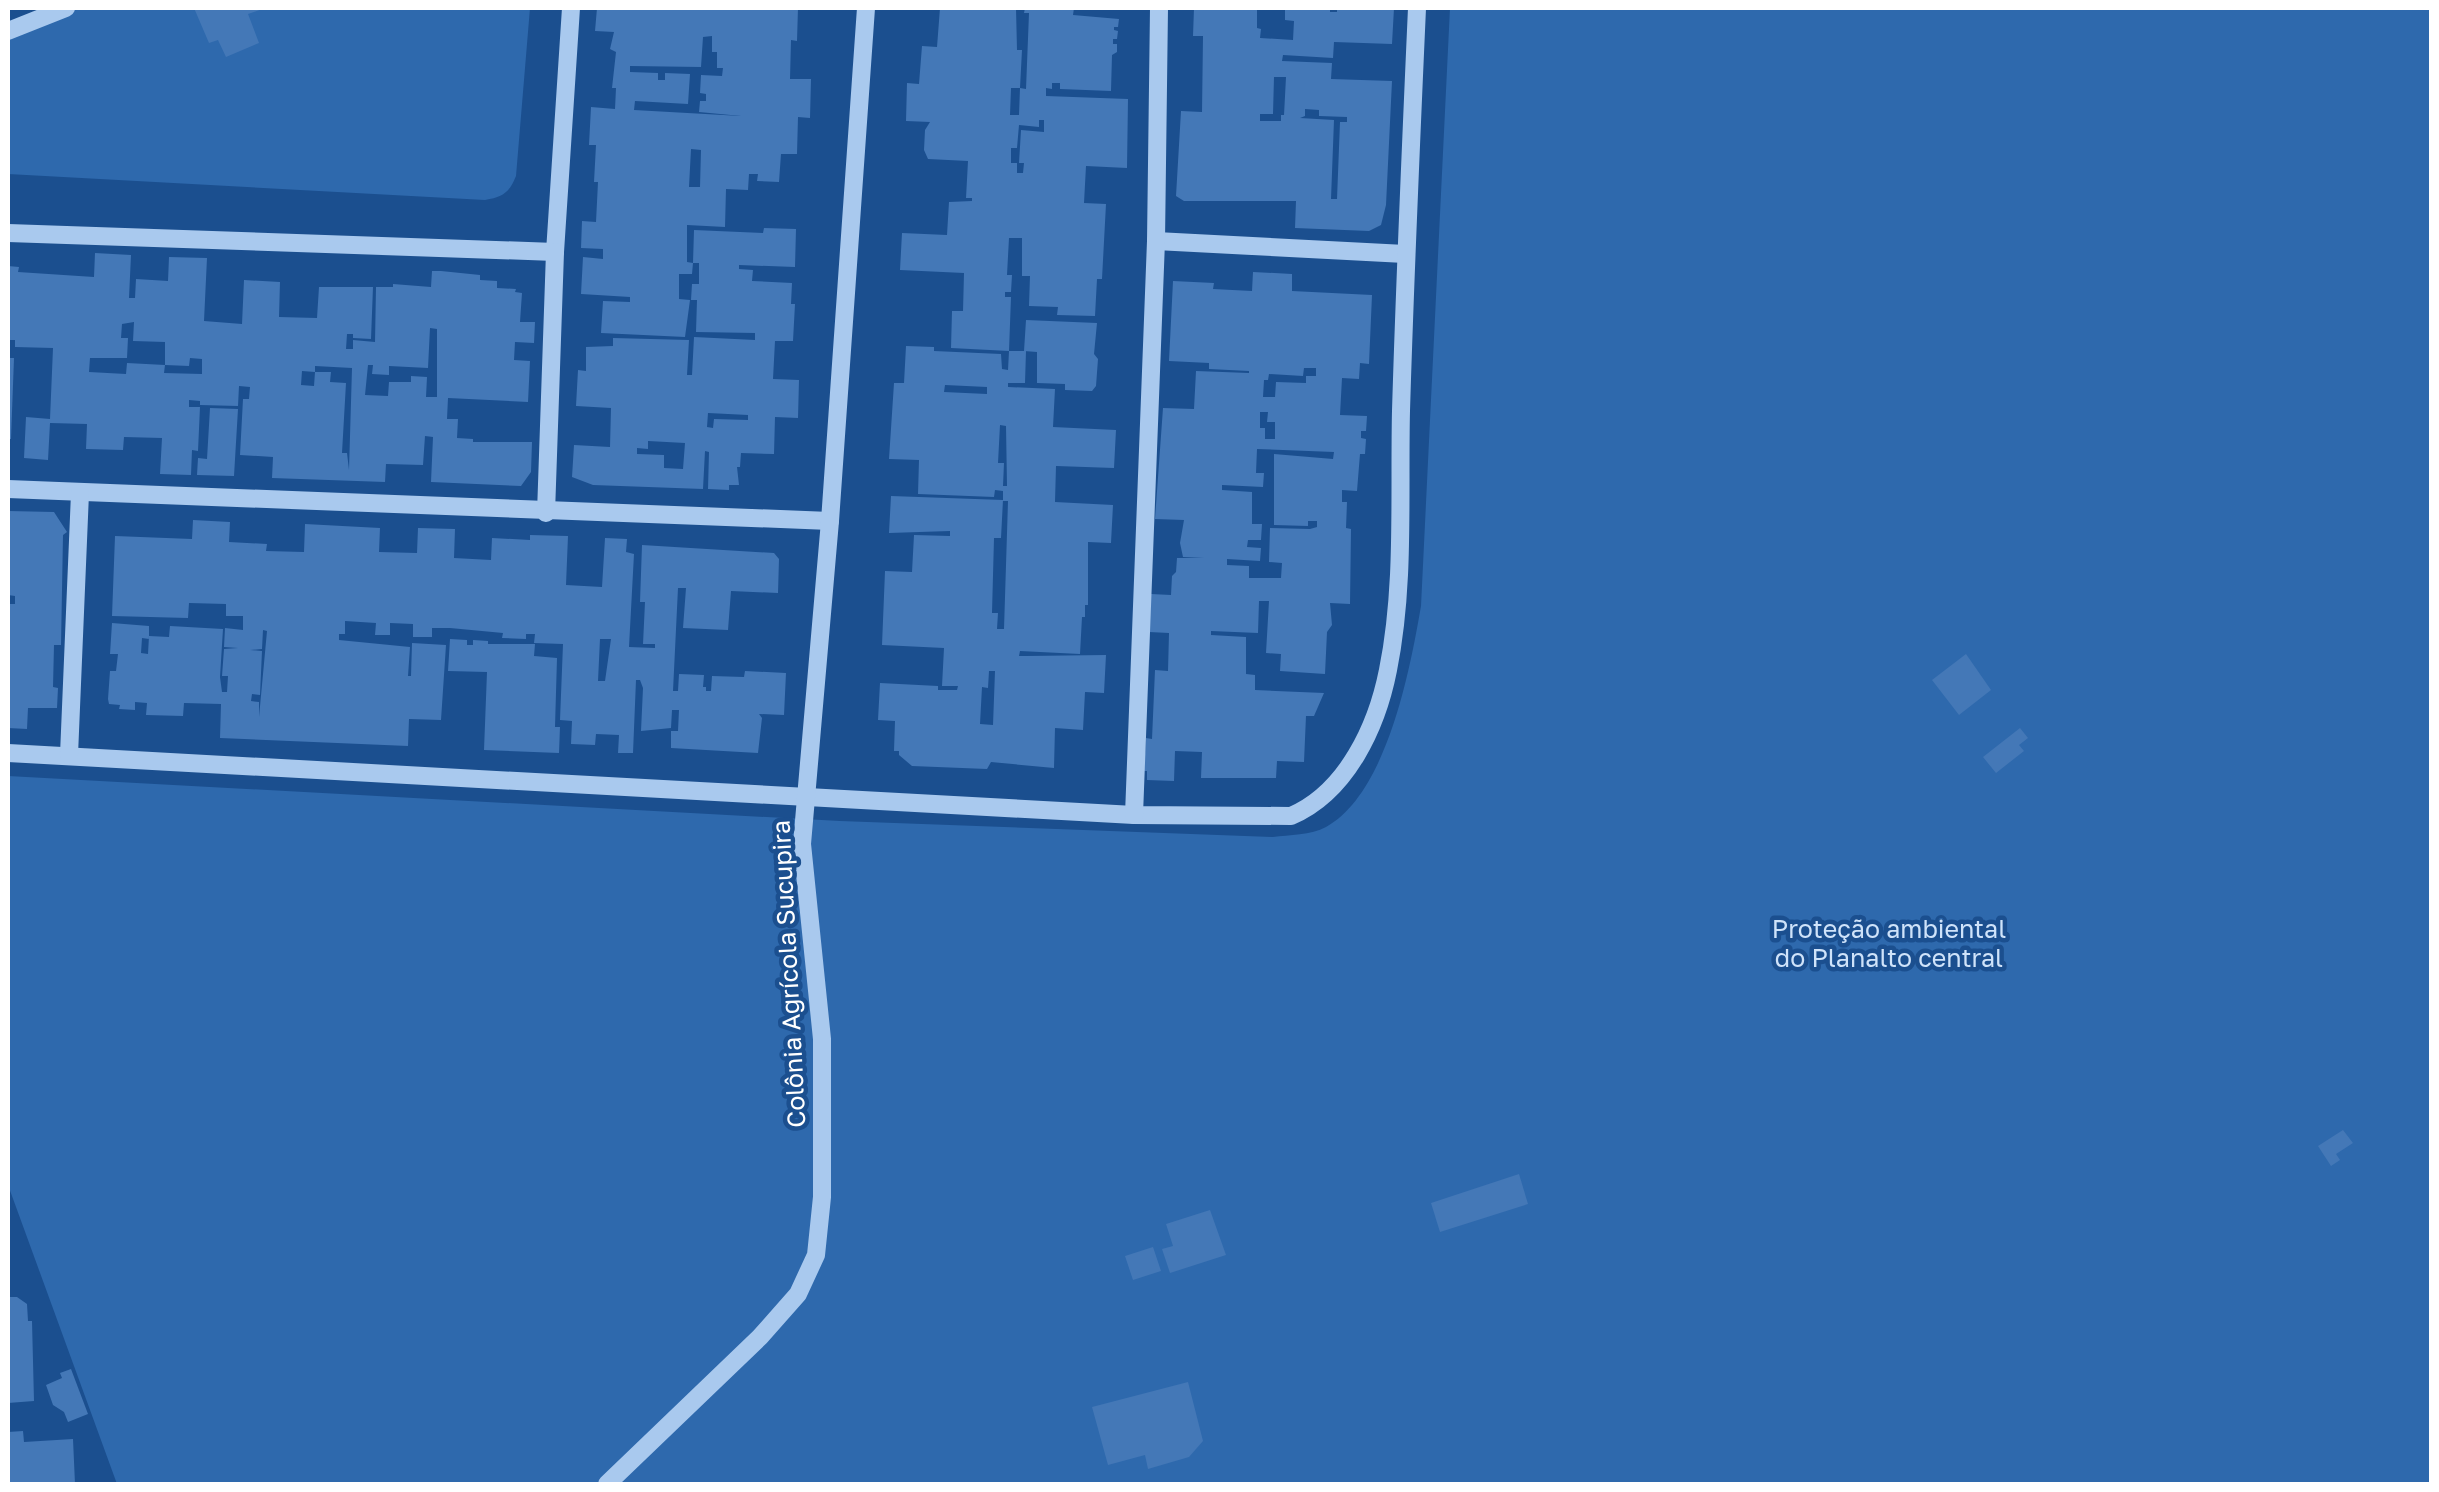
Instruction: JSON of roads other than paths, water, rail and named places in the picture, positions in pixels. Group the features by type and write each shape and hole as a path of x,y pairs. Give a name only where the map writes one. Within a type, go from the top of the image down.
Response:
{"street":[{"path":"8,32 66,8"},
{"path":"546,512 555,252 571,8"},
{"name":"Colônia Agrícola Sucupira","path":"607,1484 760,1336 798,1294 816,1255 822,1197 822,1038 802,844 830,521 866,8"},
{"path":"1134,815 1156,241 1159,8"},
{"path":"8,753 1134,815 1291,816 1315,806 1353,760 1374,718 1388,670 1397,590 1405,254 1418,8"},
{"path":"8,233 555,252"},
{"path":"1156,241 1405,254"},
{"path":"8,490 830,521"},
{"path":"68,754 80,493"}],"park label":[{"name":"Proteção ambiental do Planalto central","path":"1889,942"}]}
